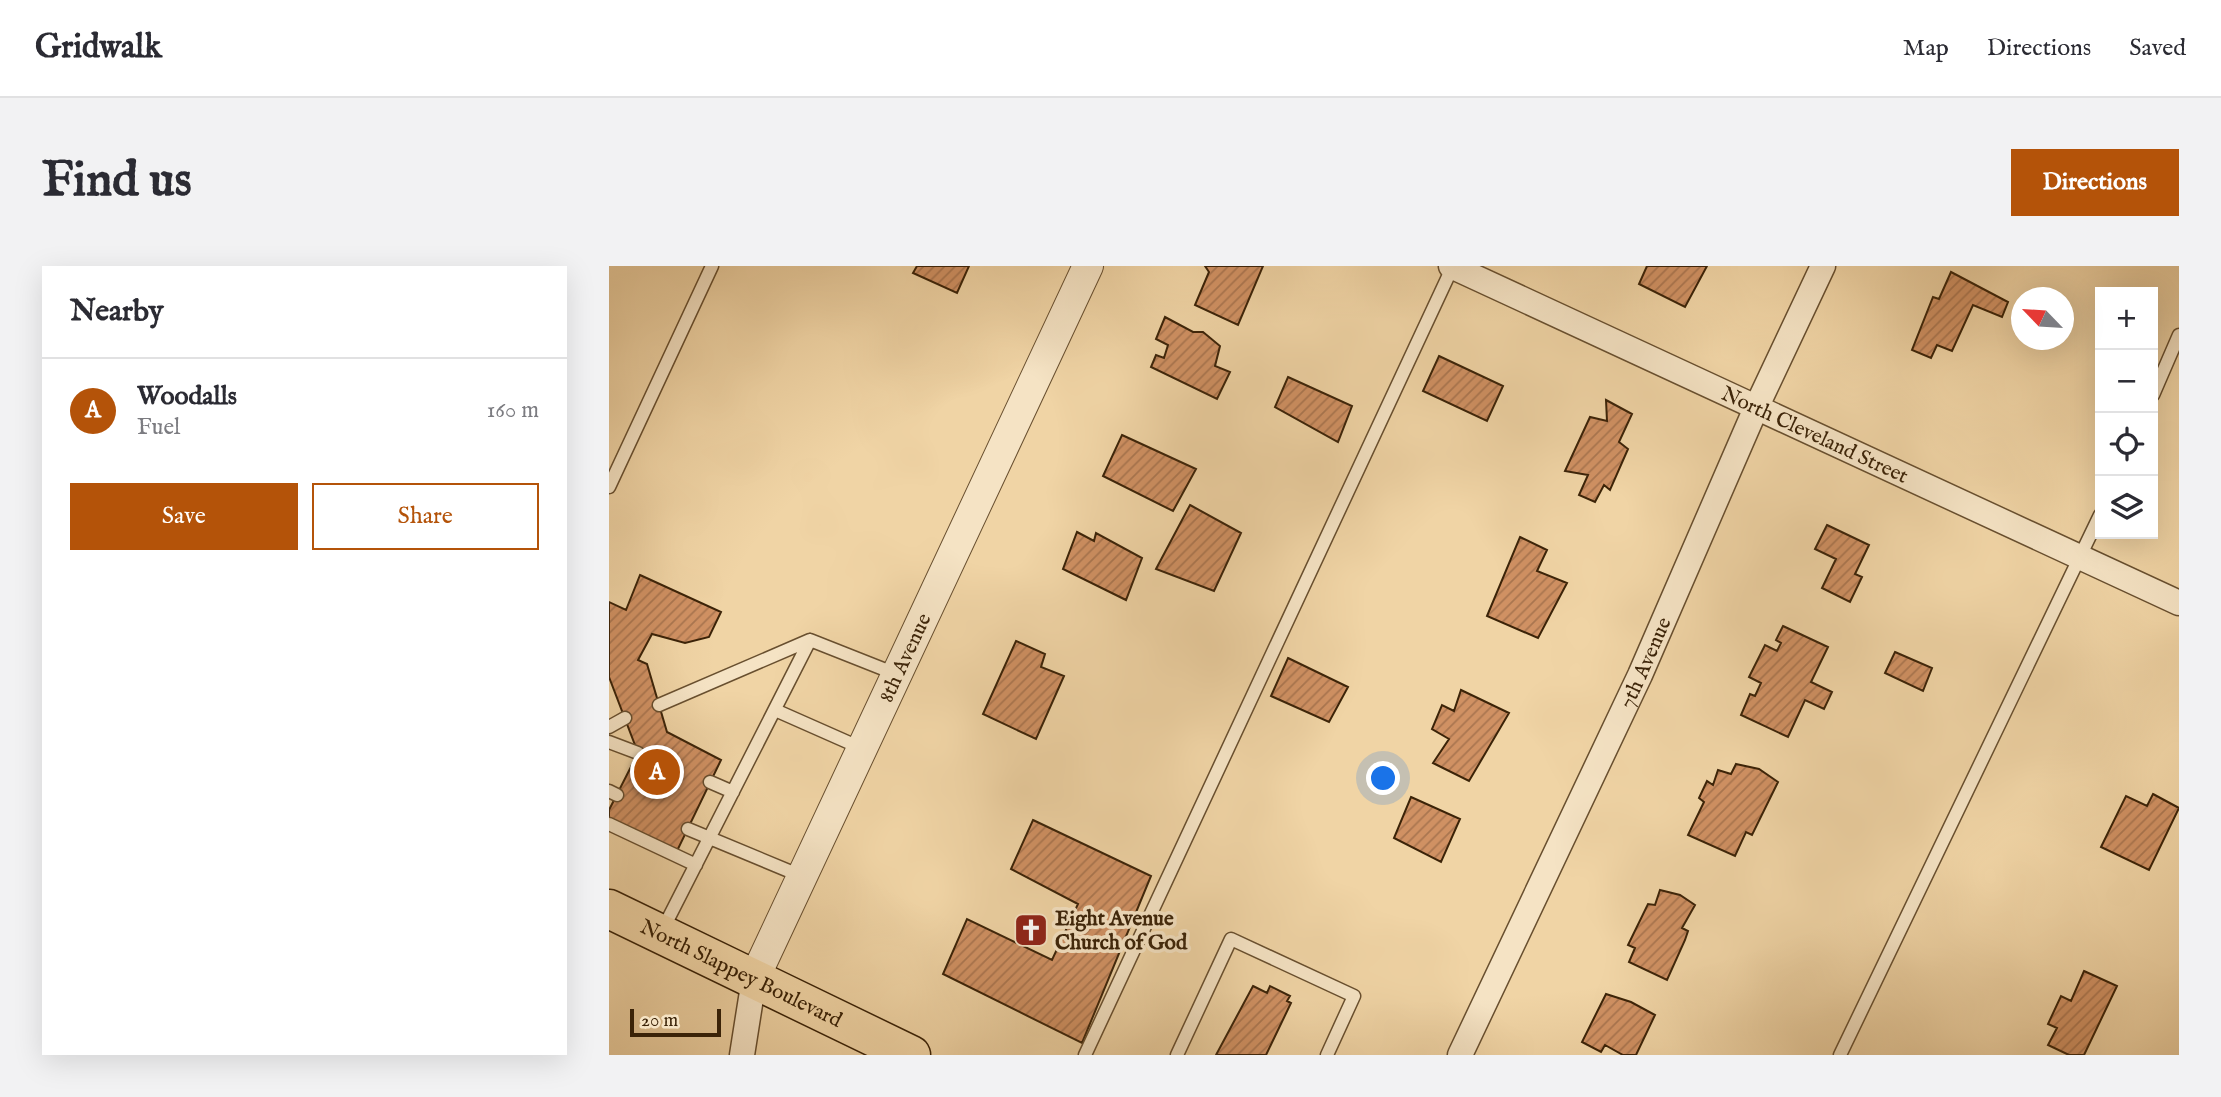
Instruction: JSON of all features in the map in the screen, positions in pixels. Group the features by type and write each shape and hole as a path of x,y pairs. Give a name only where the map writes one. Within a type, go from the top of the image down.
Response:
{"main road":[{"name":"North Slappey Boulevard","path":"609,909 911,1055"}],"street":[{"name":"8th Avenue","path":"742,1055 754,979 1088,266"},
{"name":"North Cleveland Street","path":"1452,266 2179,603"},
{"name":"7th Avenue","path":"1460,1055 1640,675 1756,408 1823,266"}],"lane":[{"path":"609,487 712,266"},
{"path":"1085,1055 1452,266"},
{"path":"2158,383 2179,335"},
{"path":"1840,1055 2095,527"},
{"path":"660,934 810,640"},
{"path":"659,705 810,640 896,674"},
{"path":"775,710 861,748"},
{"path":"609,727 625,718"},
{"path":"609,742 638,753"},
{"path":"711,782 733,792"},
{"path":"609,824 696,865"},
{"path":"688,829 801,876"},
{"path":"1177,1055 1231,939 1354,996 1327,1055"}],"building":[{"path":"917,266 969,266 957,293 913,273"},
{"path":"1205,266 1263,266 1238,325 1195,305 1209,272"},
{"path":"1647,266 1707,266 1685,307 1639,284"},
{"path":"1951,272 2008,302 2002,317 1973,305 1952,351 1937,345 1931,358 1912,350 1933,297 1939,299"},
{"path":"1165,317 1193,332 1203,332 1220,346 1215,366 1230,372 1217,399 1151,367 1156,355 1164,358 1168,345 1156,339"},
{"path":"1439,356 1503,386 1487,421 1423,391"},
{"path":"1288,377 1352,406 1338,442 1275,407"},
{"path":"1606,400 1632,414 1619,442 1628,449 1610,490 1604,485 1595,502 1579,495 1588,475 1565,471 1590,417 1607,421"},
{"path":"1122,435 1196,469 1173,511 1103,476"},
{"path":"1190,505 1241,533 1214,591 1156,569"},
{"path":"1827,525 1869,545 1855,574 1862,577 1850,602 1822,588 1836,559 1815,549"},
{"path":"1077,532 1094,541 1096,533 1142,558 1126,600 1063,569"},
{"path":"1520,537 1547,550 1537,571 1567,583 1538,638 1487,616"},
{"path":"640,575 721,612 709,637 685,643 652,634 638,660 647,664 667,732 721,760 677,851 609,820 609,810 638,753 609,677 609,602 626,610"},
{"path":"1783,626 1828,647 1811,682 1832,692 1824,709 1805,700 1788,737 1741,715 1750,694 1755,696 1761,683 1749,677 1765,645 1777,651 1781,643 1776,640"},
{"path":"1016,641 1045,654 1041,667 1064,676 1036,739 983,714"},
{"path":"1895,652 1932,668 1923,691 1885,673"},
{"path":"1288,658 1348,687 1329,722 1271,696"},
{"path":"1461,690 1509,713 1469,781 1433,763 1449,739 1432,729 1442,705 1454,711"},
{"path":"1736,764 1759,769 1778,782 1752,835 1746,832 1735,856 1688,835 1704,802 1699,798 1707,781 1713,785 1718,770 1731,774"},
{"path":"2153,794 2179,808 2149,870 2101,847 2126,796 2147,806"},
{"path":"1411,797 1460,819 1441,862 1394,838"},
{"path":"1033,820 1151,876 1082,1043 943,974 967,919 1052,960 1078,904 1011,869"},
{"path":"1660,890 1680,895 1695,905 1682,928 1688,931 1667,980 1629,962 1635,948 1628,945 1648,904 1655,905"},
{"path":"2084,971 2117,986 2084,1055 2069,1055 2048,1045 2057,1028 2048,1024 2061,996 2071,1001"},
{"path":"1253,986 1267,993 1270,986 1290,996 1287,1001 1291,1003 1266,1055 1216,1055"},
{"path":"1606,994 1631,1002 1655,1015 1636,1055 1623,1055 1605,1045 1601,1052 1582,1042"}],"place":[{"name":"Woodalls","path":"657,772"},
{"name":"Eight Avenue Church of God","path":"1031,930"}]}
